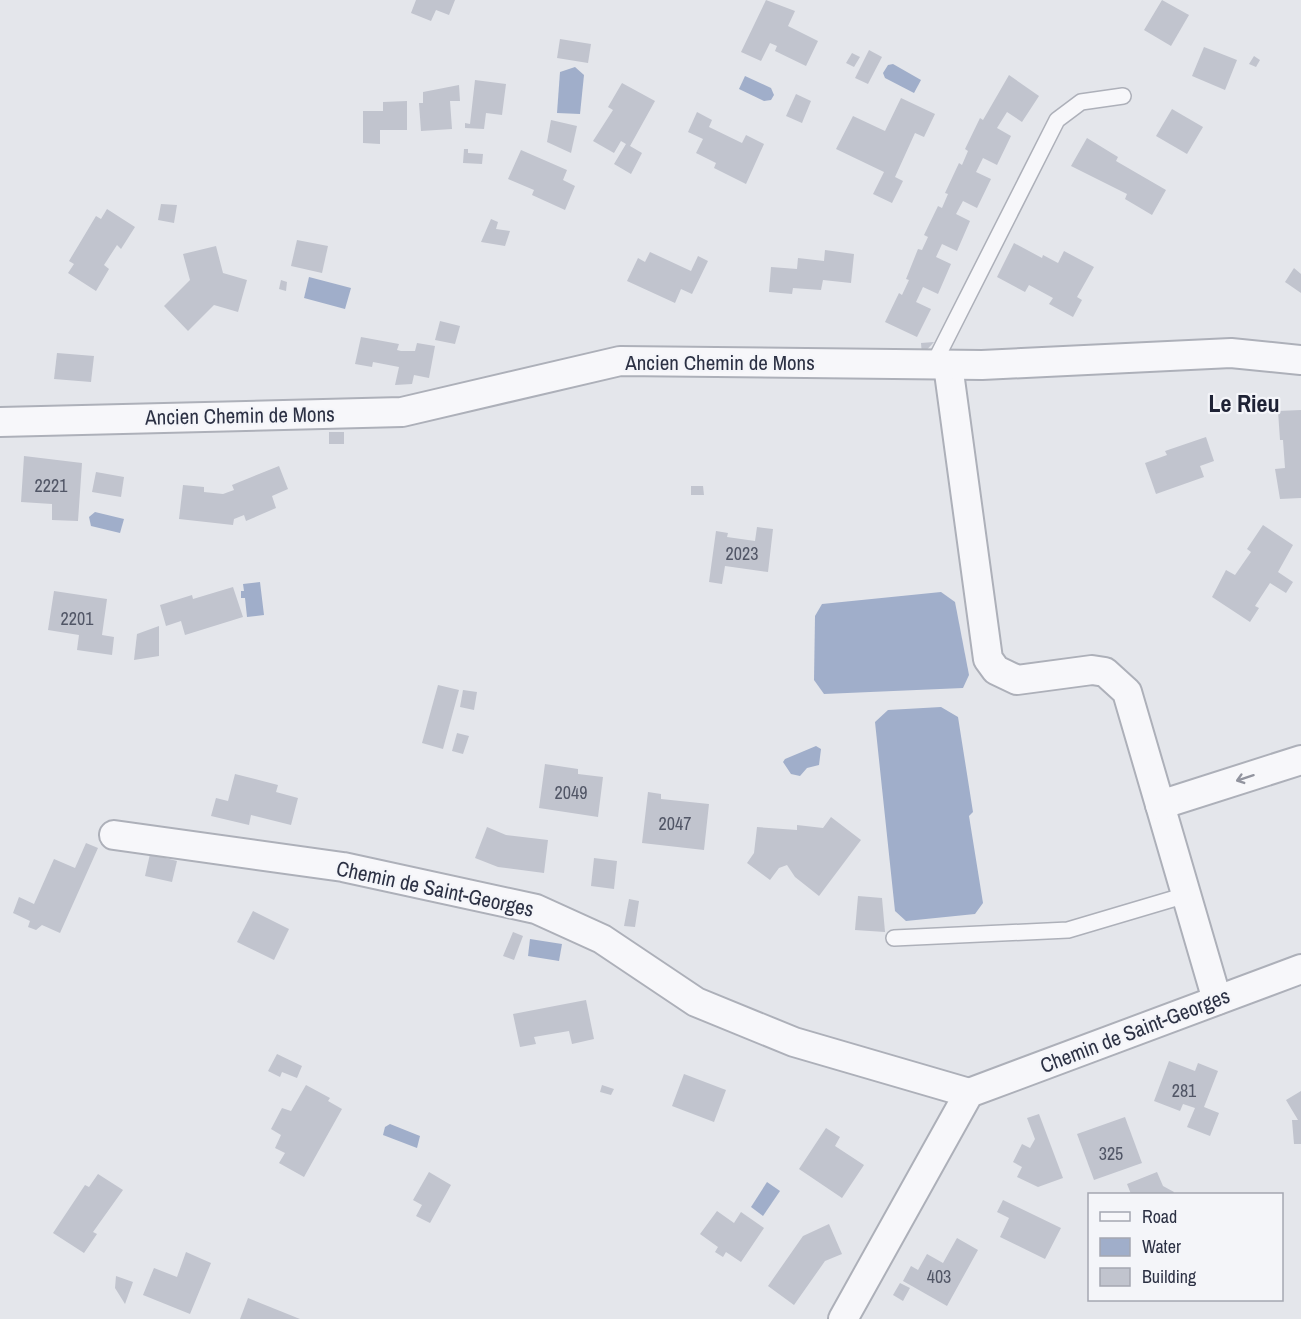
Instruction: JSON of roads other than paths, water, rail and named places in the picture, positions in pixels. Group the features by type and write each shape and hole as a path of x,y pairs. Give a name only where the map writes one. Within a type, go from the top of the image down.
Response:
{"street":[{"name":"Ancien Chemin de Mons","path":"0,422 402,412 620,361 940,365 1231,353 1301,360"},
{"path":"940,365 988,659 996,670 1017,680 1092,670 1105,672 1127,692 1217,1000"},
{"path":"1160,805 1301,760"},
{"name":"Chemin de Saint-Georges","path":"114,835 343,867 536,909 602,939 696,1002 794,1042 969,1093 1301,969"},
{"path":"843,1319 969,1093"}],"lane":[{"path":"940,365 1057,120 1081,102 1123,96"},
{"path":"894,938 1068,930 1186,895"}],"water":[{"path":"893,64 921,80 914,93 885,78 883,73 888,65"},
{"path":"575,67 584,75 580,114 557,113 560,72"},
{"path":"745,76 771,88 774,95 771,100 764,101 739,89"},
{"path":"309,277 351,288 345,309 304,298"},
{"path":"95,512 124,519 120,533 91,526 89,517"},
{"path":"260,582 264,615 247,617 245,598 241,598 241,591 244,591 243,584"},
{"path":"941,592 955,602 969,675 963,688 824,694 814,680 815,616 822,604"},
{"path":"941,707 958,717 973,812 969,816 983,903 975,914 906,921 895,911 875,722 888,710"},
{"path":"816,746 821,749 819,765 807,768 800,776 791,774 783,762 785,759"},
{"path":"530,939 562,944 559,961 528,956"},
{"path":"390,1124 420,1136 417,1148 383,1135 385,1127"},
{"path":"767,1182 780,1191 763,1216 751,1207"}],"district":[{"name":"Le Rieu","path":"1244,404"}]}
